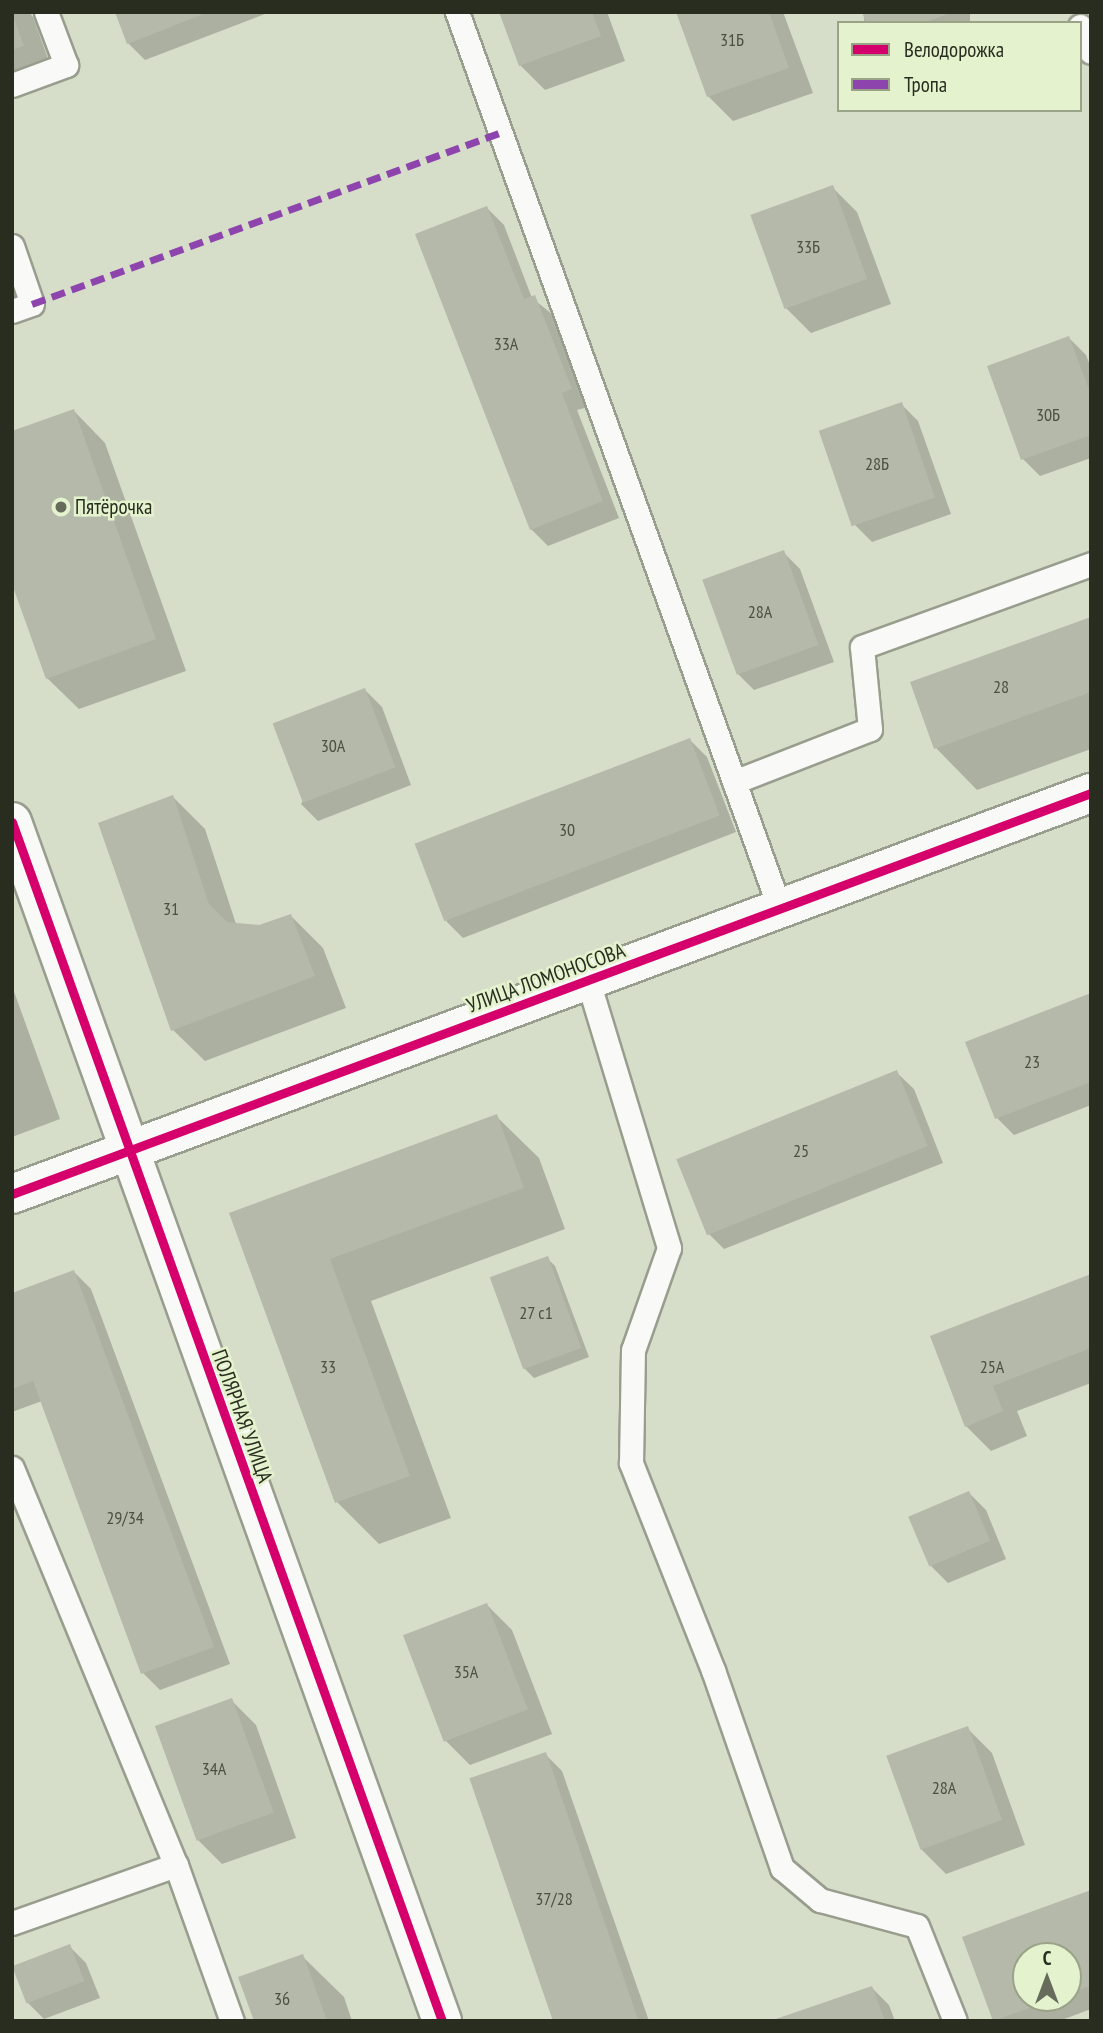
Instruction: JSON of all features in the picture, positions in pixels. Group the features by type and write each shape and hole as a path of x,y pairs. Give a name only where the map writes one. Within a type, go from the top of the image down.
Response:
{"street":[{"name":"УЛИЦА ЛОМОНОСОВА","path":"12,1194 1091,793"},
{"name":"ПОЛЯРНАЯ УЛИЦА","path":"12,822 128,1152 442,2021"}],"lane":[{"path":"12,85 66,65 46,12"},
{"path":"457,12 780,909"},
{"path":"1082,31 1091,52"},
{"path":"12,246 32,304 12,311"},
{"path":"734,782 870,729 862,646 1091,564"},
{"path":"588,981 669,1248 633,1350 631,1463 713,1670 782,1868 820,1900 917,1926 955,2021"},
{"path":"12,1468 176,1864 232,2021"},
{"path":"12,1923 176,1864"}],"building":[{"path":"115,12 209,12 127,44"},
{"path":"499,12 592,12 601,36 519,66"},
{"path":"676,12 769,12 789,68 707,97"},
{"path":"862,12 951,12 929,21 865,21"},
{"path":"12,13 24,46 12,50"},
{"path":"833,185 867,279 785,309 750,215"},
{"path":"487,206 524,299 535,295 572,389 562,393 603,501 530,530 415,234"},
{"path":"1069,336 1091,395 1091,435 1021,460 987,366"},
{"path":"902,402 935,497 852,526 819,431"},
{"name":"Пятёрочка","path":"74,409 156,639 46,679 12,584 12,431"},
{"path":"784,550 819,645 737,675 702,580"},
{"path":"1091,617 1091,692 934,749 910,682"},
{"path":"365,688 395,767 303,803 273,723"},
{"path":"690,738 720,815 444,921 415,844"},
{"path":"173,795 209,904 227,922 259,925 291,914 315,976 171,1031 98,823"},
{"path":"1091,993 1091,1082 995,1119 965,1042"},
{"path":"897,1070 928,1146 707,1235 676,1159"},
{"path":"497,1114 524,1188 330,1259 410,1476 335,1503 229,1213"},
{"path":"548,1256 582,1348 523,1369 490,1277"},
{"path":"74,1270 214,1647 141,1674 33,1381 12,1389 12,1293"},
{"path":"1091,1274 1091,1348 993,1386 1003,1411 965,1427 930,1336"},
{"path":"969,1491 990,1541 929,1566 908,1517"},
{"path":"487,1603 528,1709 444,1742 403,1635"},
{"path":"232,1698 274,1813 197,1841 155,1726"},
{"path":"968,1726 1002,1820 920,1850 886,1756"},
{"path":"546,1752 639,2021 553,2021 469,1778"},
{"path":"1091,1890 1091,1986 1082,1989 1082,1942 1012,1942 1012,2012 1018,2012 993,2021 962,1937"},
{"path":"70,1944 84,1981 26,2004 12,1966"},
{"path":"303,1954 327,2021 254,2021 238,1977"},
{"path":"872,1986 885,2021 773,2021 773,2020"}],"marked path":[{"path":"32,304 500,133"}],"cycle path":[{"path":"12,1194 1091,793"},
{"path":"12,822 442,2021"}],"place":[{"name":"Пятёрочка","path":"61,507"}]}
